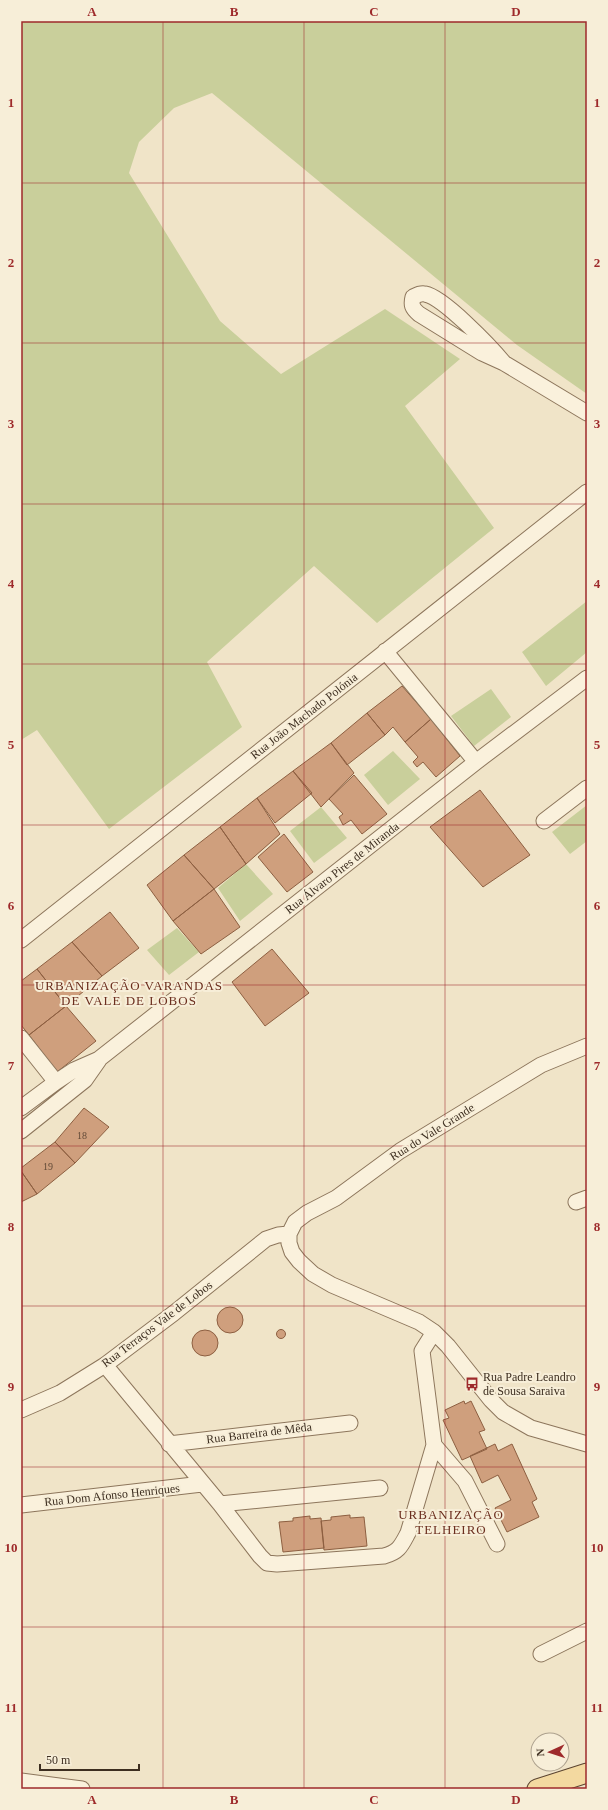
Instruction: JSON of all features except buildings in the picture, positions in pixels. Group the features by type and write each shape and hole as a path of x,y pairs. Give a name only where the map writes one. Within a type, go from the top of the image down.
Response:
{"main road":[{"path":"537,1789 587,1773"}],"street":[{"path":"504,363 490,346 467,324 434,298 420,293 413,297 411,304 413,309 419,314 482,353 504,363 587,413"},
{"name":"Rua João Machado Polónia","path":"21,940 587,492"},
{"path":"385,651 476,762"},
{"name":"Rua Álvaro Pires de Miranda","path":"21,1108 74,1070 99,1059 476,762 587,678"},
{"path":"544,821 587,788"},
{"path":"21,1038 56,1082"},
{"name":"Rua do Vale Grande","path":"289,1234 295,1222 307,1213 336,1198 400,1151 541,1065 587,1046"},
{"name":"Rua Álvaro Pires de Miranda","path":"21,1131 85,1080 99,1059"},
{"path":"289,1234 289,1243 292,1252 313,1274 332,1285 404,1314 434,1332 448,1346 491,1400 503,1412 532,1428 587,1444"},
{"name":"Rua Terraços Vale de Lobos","path":"21,1410 60,1392 105,1365 236,1264 256,1246 266,1239 278,1235 289,1234"},
{"path":"105,1365 220,1504 260,1556 267,1562 277,1564 384,1556 395,1553 401,1546 408,1533 434,1445 422,1351 434,1332"},
{"name":"Rua Barreira de Mêda","path":"169,1444 350,1422"},
{"path":"434,1445 465,1480 497,1544"},
{"name":"Rua Dom Afonso Henriques","path":"21,1505 202,1484"},
{"path":"220,1504 380,1488"},
{"path":"541,1654 587,1631"},
{"path":"21,1781 82,1789"}],"green space":[{"path":"21,21 587,21 587,394 517,345 212,93 174,108 139,142 129,173 220,321 281,374 385,309 460,359 405,406 494,528 377,623 314,566 207,662 242,727 109,829 37,730 21,740"},
{"path":"587,601 587,652 546,686 522,652"},
{"path":"491,689 511,717 474,746 451,716"},
{"path":"393,751 420,779 388,805 364,775"},
{"path":"587,805 587,841 570,854 552,832"},
{"path":"321,807 347,838 314,863 290,831"},
{"path":"246,864 273,894 240,921 218,888"},
{"path":"177,928 199,952 169,975 147,950"}],"place":[{"name":"Rua Padre Leandro de Sousa Saraiva","path":"472,1384"}],"district":[{"name":"URBANIZAÇÃO VARANDAS DE VALE DE LOBOS","path":"129,992"},
{"name":"URBANIZAÇÃO TELHEIRO","path":"451,1522"}]}
